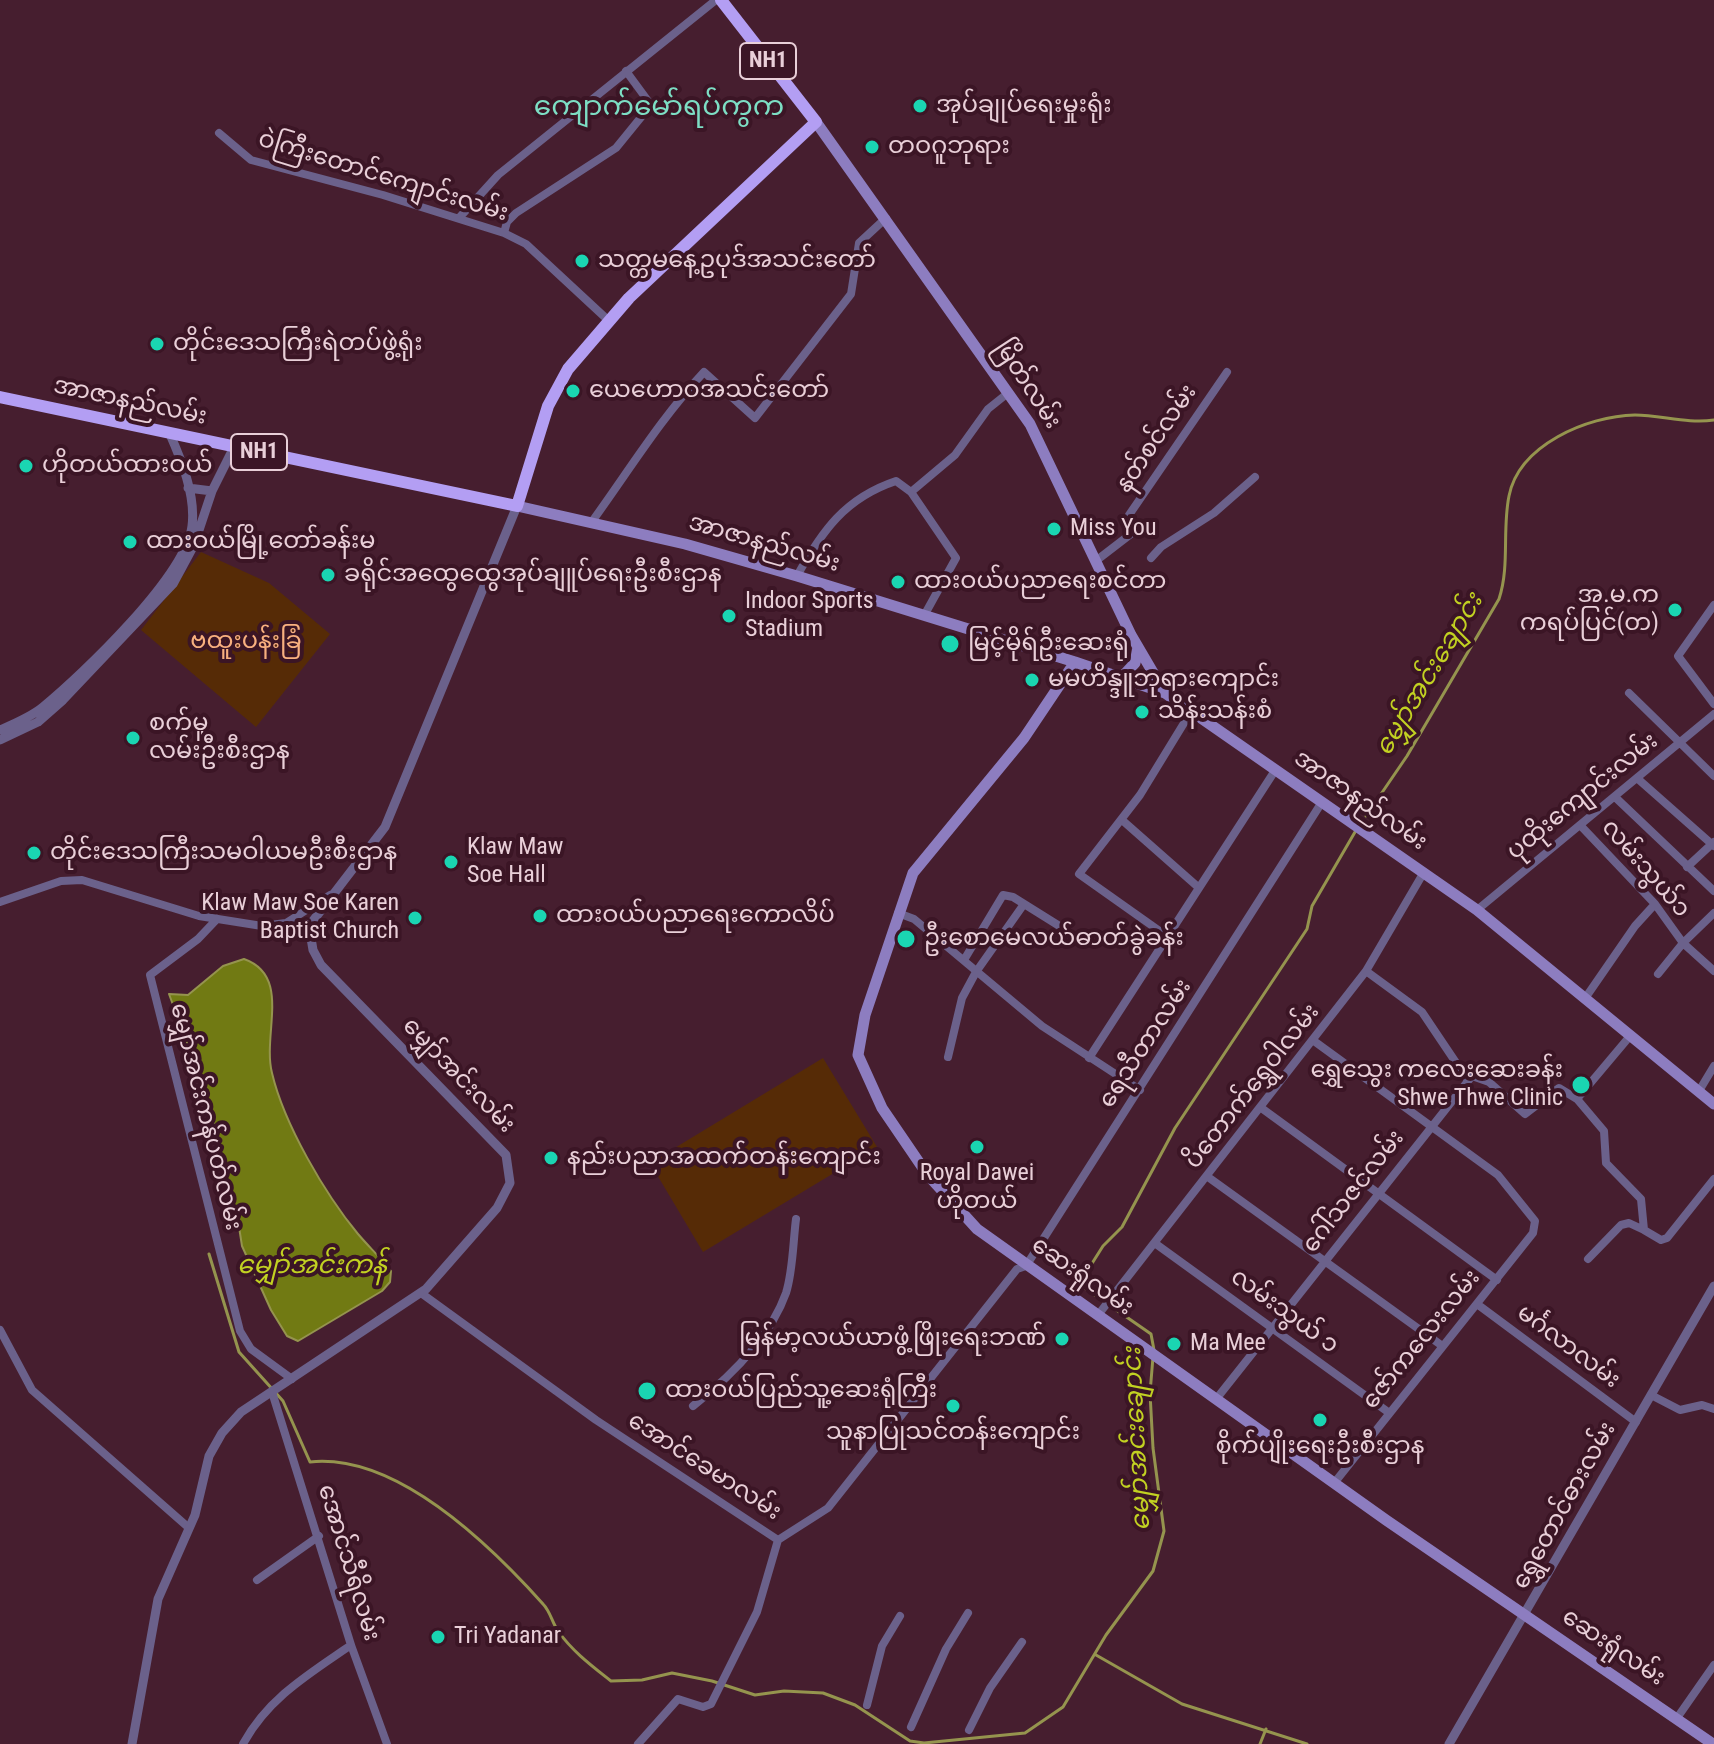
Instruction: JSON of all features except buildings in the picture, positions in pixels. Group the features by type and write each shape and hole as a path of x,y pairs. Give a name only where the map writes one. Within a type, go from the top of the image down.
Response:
{"highway":[{"name":"NH1","path":"718,0 816,122"},
{"path":"517,506 548,406 568,369 648,279 816,122"},
{"name":"အာဇာနည်လမ်း","path":"0,397 517,506"}],"main road":[{"name":"မြိတ်လမ်း","path":"816,122 887,218 1030,424 1138,647 1165,693"},
{"name":"အာဇာနည်လမ်း","path":"517,506 685,544 797,576 925,614 1165,693 1477,910 1714,1104"},
{"path":"1121,678 1135,663 1138,647"},
{"name":"ဆေးရုံလမ်း","path":"1075,662 1024,738 927,852 913,873 865,1015 858,1055 882,1108 948,1201 977,1229 1526,1617 1713,1744"}],"street":[{"path":"459,218 498,175 718,0"},
{"path":"504,233 507,222 516,213 616,148 651,105 626,71"},
{"name":"ဝဲကြီးတောင်ကျောင်းလမ်း","path":"219,133 251,160 504,233 526,244 609,321"},
{"path":"591,523 645,451 672,406 704,372 755,418 851,294 859,243 887,218"},
{"name":"နတ်စင်လမ်း","path":"1097,560 1136,530 1129,515 1227,372"},
{"path":"911,492 955,455 988,409 1008,393"},
{"path":"0,730 41,709 167,580 192,529 188,488 169,432"},
{"path":"0,740 38,722 63,700 173,584 194,545 212,491 234,447"},
{"path":"1151,558 1161,547 1214,513 1255,477"},
{"path":"797,576 822,531 851,504 896,481 911,492 956,558 925,614"},
{"path":"188,488 212,491"},
{"name":"မျှော်အင်းလမ်း","path":"132,1744 158,1599 189,1528 214,1445 241,1412 421,1293 497,1208 510,1183 511,1170 506,1155 321,965 313,950 309,926 385,827 517,506"},
{"path":"1714,605 1678,656 1714,704"},
{"path":"1629,693 1714,776"},
{"path":"1168,937 1079,874 1122,820 1192,710"},
{"name":"ပုထိုးကျောင်းလမ်း","path":"1477,910 1714,714"},
{"path":"1089,1058 1276,769"},
{"path":"1638,779 1713,844 1687,867"},
{"path":"1615,797 1714,891"},
{"name":"ရေသီတာလမ်း","path":"1026,1266 1322,802"},
{"path":"1122,820 1198,887"},
{"name":"လမ်းသွယ်၁","path":"1580,825 1655,904 1683,943 1714,971"},
{"name":"ပိတောက်ရွှေဝါလမ်း","path":"1098,1315 1366,971 1424,872"},
{"path":"0,902 61,881 82,880 105,890 217,919 262,926 286,923 330,895"},
{"path":"964,960 1003,895 1024,904 1069,932"},
{"path":"948,1057 962,998 976,972 1024,904"},
{"path":"1586,997 1635,926 1655,904"},
{"path":"898,913 914,919 976,972 1089,1058 1140,1090"},
{"path":"1658,974 1683,943 1712,918"},
{"name":"မျှော်အင်းကန်ပတ်လမ်း","path":"217,919 198,939 150,975 240,1331 251,1349 292,1379"},
{"path":"1366,971 1422,1012 1467,1079 1475,1076 1489,1082 1525,1114 1559,1088 1577,1099 1604,1131 1606,1163 1641,1199 1644,1230"},
{"path":"1577,1099 1630,1036"},
{"path":"1314,1041 1432,1127"},
{"path":"1699,1091 1714,1066"},
{"name":"ဂေါ်သဇင်လမ်း","path":"1217,1398 1467,1079"},
{"path":"1260,1107 1497,1280"},
{"name":"ဇော်ကလေးလမ်း","path":"1335,1482 1533,1233 1535,1221 1498,1175 1432,1127"},
{"path":"1208,1177 1441,1345"},
{"path":"1588,1259 1625,1223 1661,1240 1667,1238 1714,1179"},
{"path":"693,1406 722,1384 775,1317 787,1291 796,1219"},
{"name":"လမ်းသွယ် ၁","path":"1156,1244 1388,1412"},
{"name":"အောင်ခေမာလမ်း","path":"421,1293 596,1420 778,1540 828,1508 1017,1269 1026,1266"},
{"name":"ရွှေတောင်ဓားလမ်း","path":"1449,1744 1526,1617 1714,1286"},
{"name":"မင်္ဂလာလမ်း","path":"1477,1304 1636,1422"},
{"path":"0,1330 32,1390 189,1528"},
{"name":"အောင်သီရိလမ်း","path":"272,1392 351,1645 387,1744"},
{"path":"1651,1395 1680,1410 1702,1405 1714,1409"},
{"path":"257,1580 319,1536"},
{"path":"638,1744 678,1699 703,1707 711,1704 757,1612 778,1540"},
{"path":"911,1727 946,1649 968,1613"},
{"path":"867,1705 882,1646 900,1616"},
{"path":"969,1730 990,1688 1022,1642"},
{"path":"243,1744 261,1713 271,1703 304,1676 351,1645"},
{"path":"1677,1718 1714,1665"}],"green space":[{"name":"ဗထူးပန်းခြံ","path":"201,552 269,583 330,634 256,727 141,630"},
{"path":"823,1058 877,1147 703,1252 650,1163"}],"water":[{"name":"မျှော်အင်းကန်","path":"244,959 259,967 267,978 272,1008 272,1073 296,1136 345,1218 391,1271 390,1282 382,1291 298,1341 287,1336 271,1310 242,1246 237,1214 221,1169 220,1146 205,1091 169,994 188,995 223,966"}],"waterway":[{"name":"မျှော်အင်းချောင်း","path":"1366,816 1407,756 1499,599 1504,574 1509,496 1515,478 1526,462 1558,437 1596,421 1635,415 1714,420"},
{"name":"မျှော်အင်းချောင်း","path":"1154,1350 1151,1334 1079,1284 1103,1246 1122,1227 1175,1128 1307,929 1312,906 1355,832"},
{"name":"မျှော်အင်းချောင်း","path":"209,1254 239,1352 283,1401 310,1462 343,1463 375,1472 408,1487 439,1508 469,1531 521,1581 545,1607 570,1645 611,1681 642,1680 672,1673 712,1681 755,1695 784,1691 823,1693 855,1705 910,1741 924,1743 1025,1733 1063,1707 1106,1635 1153,1571 1164,1531 1153,1448 1150,1393 1153,1357"},
{"path":"1096,1655 1182,1704 1307,1744"},
{"path":"1260,1744 1266,1729"}],"place":[{"name":"အုပ်ချုပ်ရေးမှုးရုံး","path":"920,106"},
{"name":"တဝဂူဘုရား","path":"872,147"},
{"name":"သတ္တမနေ့ဥပုဒ်အသင်းတော်","path":"582,261"},
{"name":"တိုင်းဒေသကြီးရဲတပ်ဖွဲ့ရုံး","path":"157,344"},
{"name":"ယေဟောဝအသင်းတော်","path":"573,391"},
{"name":"ဟိုတယ်ထားဝယ်","path":"26,466"},
{"name":"Miss You","path":"1054,529"},
{"name":"ထားဝယ်မြို့တော်ခန်းမ","path":"130,542"},
{"name":"ခရိုင်အထွေထွေအုပ်ချူပ်ရေးဦးစီးဌာန","path":"328,575"},
{"name":"ထားဝယ်ပညာရေးစင်တာ","path":"898,582"},
{"name":"အ.မ.က ကရပ်ပြင်(တ)","path":"1675,610"},
{"name":"Indoor Sports Stadium","path":"729,616"},
{"name":"မြင့်မိုရ်ဦးဆေးရုံ","path":"950,644"},
{"name":"မမဟိန္ဒူဘုရားကျောင်း","path":"1032,680"},
{"name":"သိန်းသန်းစံ","path":"1142,712"},
{"name":"စက်မူ လမ်းဦးစီးဌာန","path":"133,738"},
{"name":"တိုင်းဒေသကြီးသမဝါယမဦးစီးဌာန","path":"34,853"},
{"name":"Klaw Maw Soe Hall","path":"451,862"},
{"name":"ထားဝယ်ပညာရေးကောလိပ်","path":"540,916"},
{"name":"Klaw Maw Soe Karen Baptist Church","path":"415,918"},
{"name":"ဦးစောမေလယ်ဓာတ်ခွဲခန်း","path":"906,939"},
{"name":"ရွှေသွေး ကလေးဆေးခန်း Shwe Thwe Clinic","path":"1581,1085"},
{"name":"Royal Dawei ဟိုတယ်","path":"977,1147"},
{"name":"နည်းပညာအထက်တန်းကျောင်း","path":"551,1158"},
{"name":"မြန်မာ့လယ်ယာဖွံ့ဖြိုးရေးဘဏ်","path":"1062,1339"},
{"name":"Ma Mee","path":"1174,1344"},
{"name":"ထားဝယ်ပြည်သူ့ဆေးရုံကြီး","path":"647,1391"},
{"name":"သူနာပြုသင်တန်းကျောင်း","path":"953,1406"},
{"name":"စိုက်ပျိုးရေးဦးစီးဌာန","path":"1320,1420"},
{"name":"Tri Yadanar","path":"438,1637"}],"district":[{"name":"ကျောက်မော်ရပ်ကွက","path":"659,108"}]}
